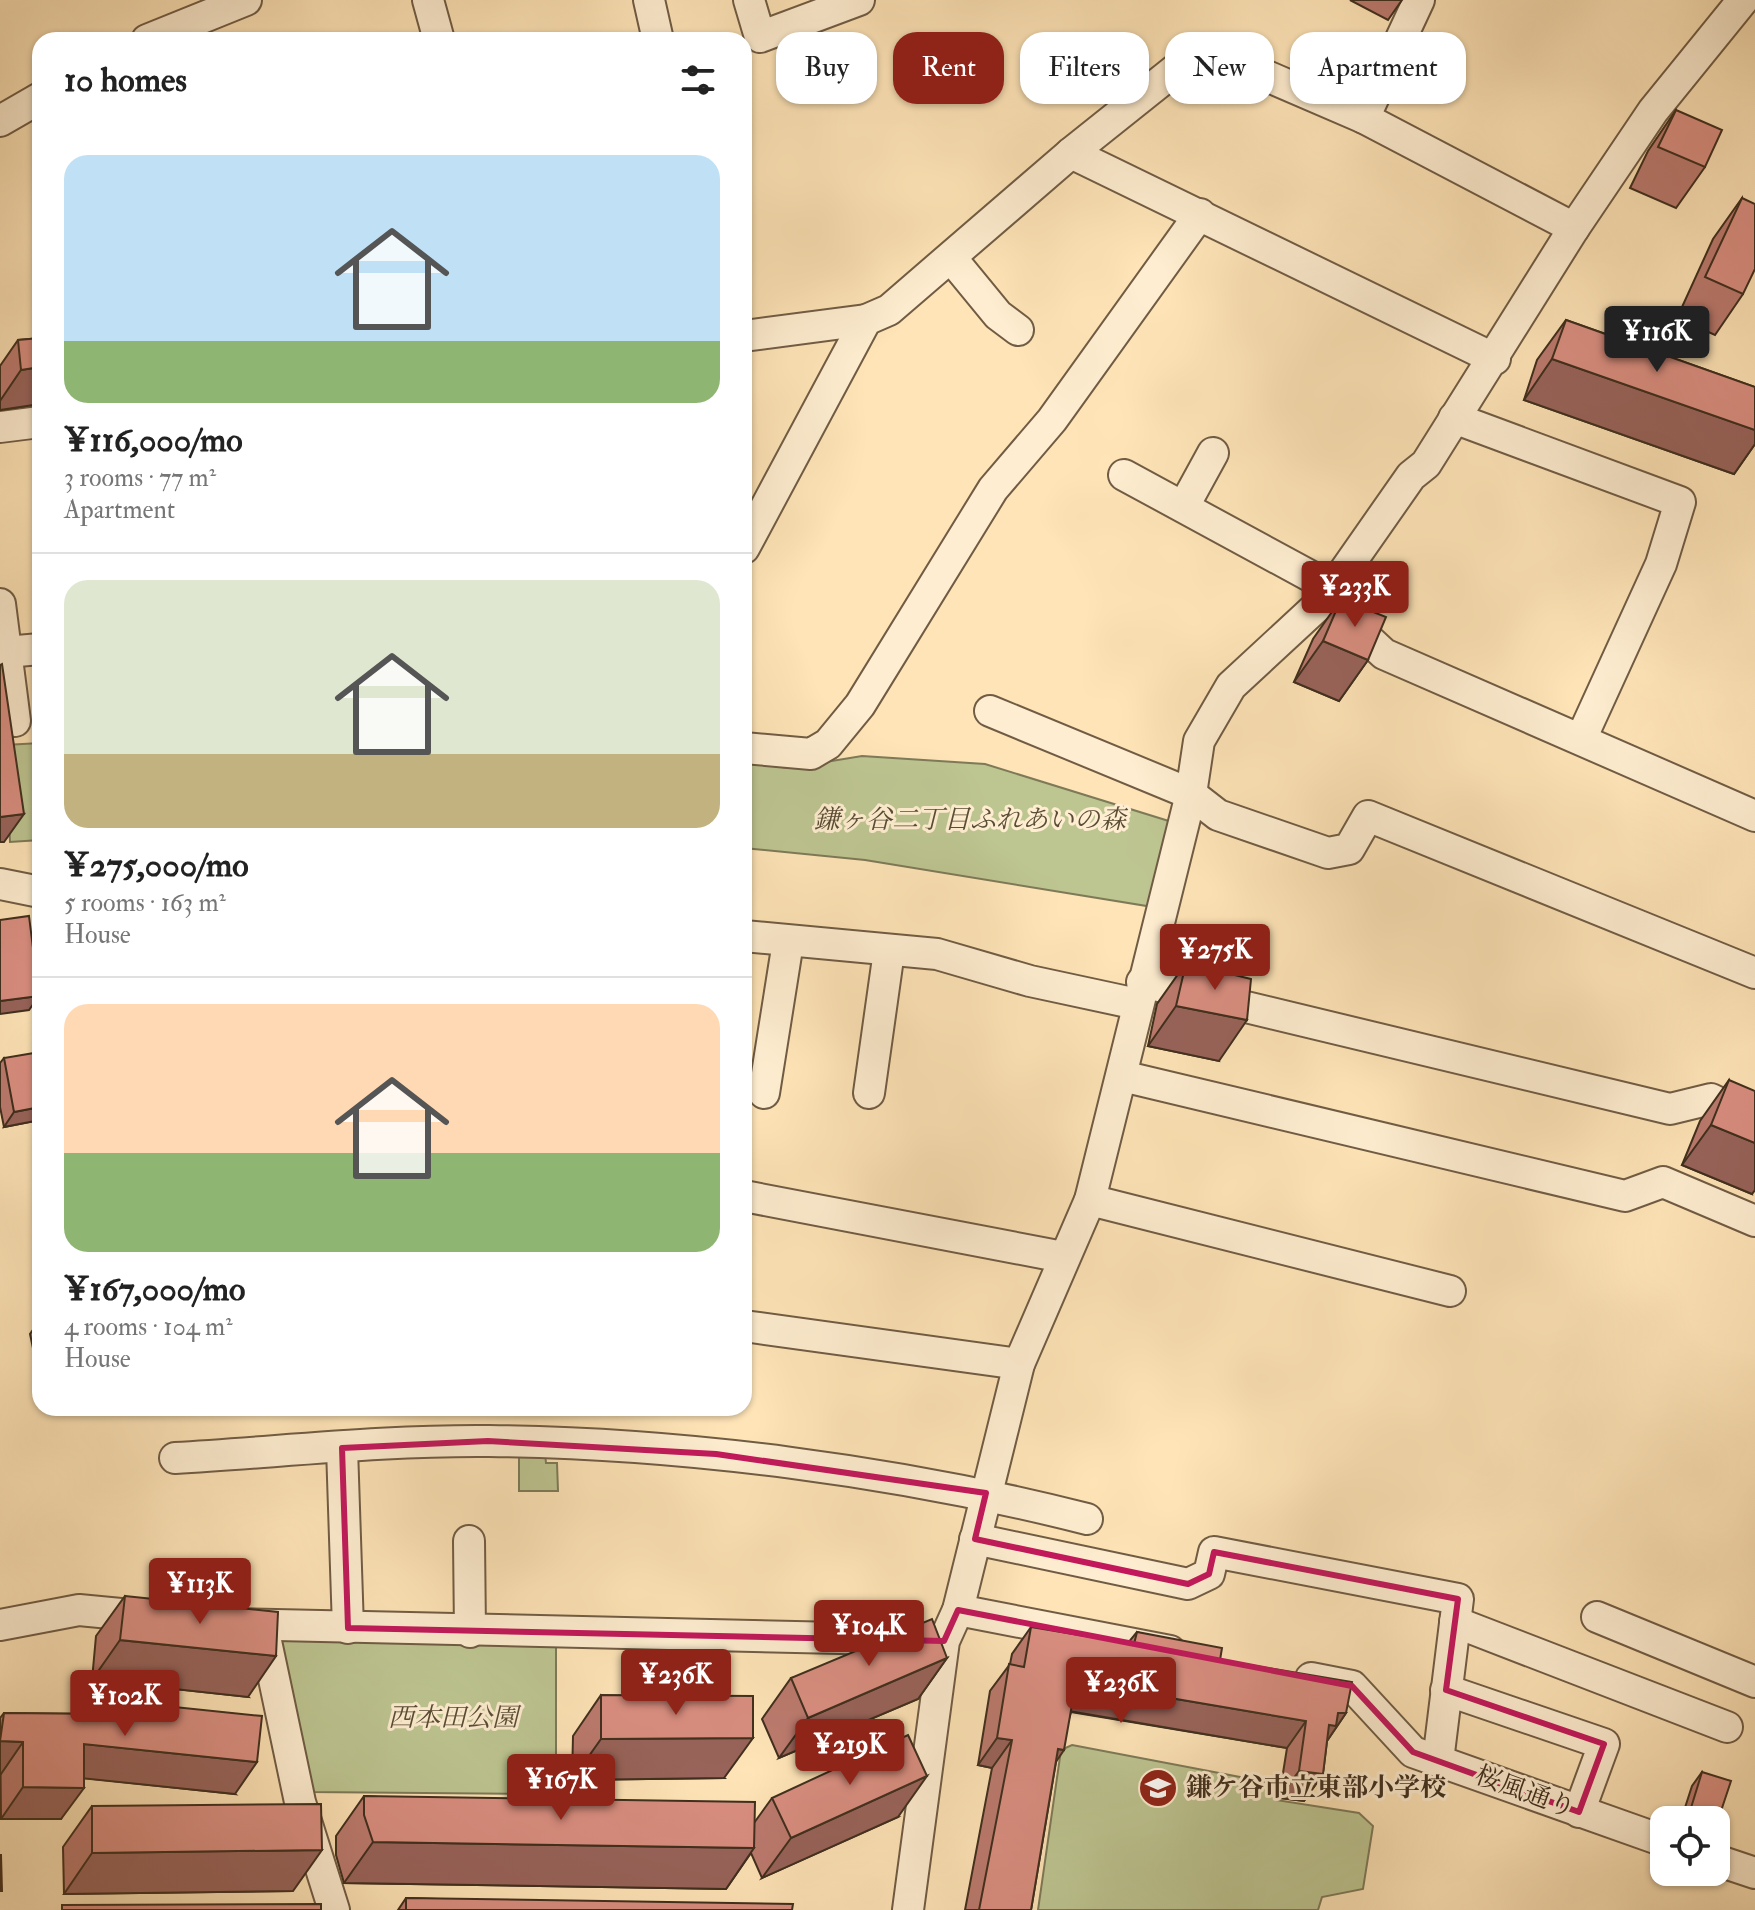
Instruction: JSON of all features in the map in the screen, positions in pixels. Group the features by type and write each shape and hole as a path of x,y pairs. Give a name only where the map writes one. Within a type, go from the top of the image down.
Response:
{"street":[{"path":"167,32 246,0"},
{"path":"428,0 437,32"},
{"path":"649,0 656,32"},
{"path":"749,0 760,37 859,0"},
{"path":"1364,118 1419,0"},
{"path":"908,1910 944,1641 958,1610 1019,1364 1090,1200 1191,794 1199,741 1231,686 1330,594 1411,476 1426,464 1495,359 1574,228 1653,111 1743,0"},
{"path":"752,335 866,320 889,310 952,259 1071,153 1185,62 1232,61 1364,118 1574,228"},
{"path":"2,117 32,102"},
{"path":"1071,153 1495,359"},
{"path":"752,749 824,755 828,744 860,705 993,489 1052,420 1200,214"},
{"path":"952,259 998,315 1018,330"},
{"path":"752,533 866,320"},
{"path":"1454,418 1680,502 1661,564 1581,739"},
{"path":"0,427 32,423"},
{"path":"1184,506 1213,453"},
{"path":"1124,475 1184,506 1330,594 1384,654 1755,816"},
{"path":"0,604 15,721"},
{"path":"6,652 32,650"},
{"path":"990,711 1191,794 1218,815 1328,853 1349,849 1368,816 1755,973"},
{"path":"0,884 32,890"},
{"path":"752,937 937,954 1030,981 1140,993 1670,1109 1711,1099 1755,1120"},
{"path":"764,1093 788,942"},
{"path":"869,1093 889,951"},
{"path":"1122,1076 1625,1196 1663,1182 1755,1221"},
{"path":"752,1198 1063,1257"},
{"path":"1090,1200 1450,1291"},
{"path":"752,1327 1019,1364"},
{"path":"175,1459 488,1441 716,1454 986,1493 1087,1519"},
{"path":"342,1448 348,1628"},
{"path":"975,1539 1188,1584 1209,1574 1214,1552 1458,1599 1438,1761"},
{"path":"469,1541 470,1632"},
{"path":"0,1625 79,1610 263,1627 944,1641"},
{"path":"958,1610 1201,1657"},
{"path":"1597,1617 1755,1682"},
{"path":"1455,1622 1727,1727"},
{"path":"263,1627 300,1802 334,1910"},
{"name":"桜風通り","path":"1276,1672 1352,1686 1413,1752 1650,1836"},
{"path":"1446,1690 1604,1744 1579,1812"},
{"path":"1730,1865 1755,1873"}],"highlighted area":[{"path":"488,1441 716,1454 986,1493 975,1539 1188,1584 1209,1574 1214,1552 1458,1599 1446,1690 1604,1744 1579,1812 1413,1752 1352,1686 958,1610 944,1641 348,1628 342,1448"}],"green space":[{"path":"32,743 32,841 10,842 5,745"},
{"name":"鎌ヶ谷二丁目ふれあいの森","path":"862,756 985,764 1172,822 1153,907 865,860 752,849 752,763 789,768"},
{"path":"519,1453 545,1453 546,1463 557,1463 558,1491 519,1491"},
{"name":"西本田公園","path":"277,1640 556,1644 556,1794 309,1792"},
{"path":"1072,1745 1277,1784 1276,1800 1359,1813 1373,1826 1363,1889 1322,1897 1318,1910 1038,1910 1061,1750"}],"building":[{"path":"1676,110 1722,130 1705,167 1658,147"},
{"path":"1742,198 1755,204 1755,269 1743,294 1705,277"},
{"path":"1566,320 1755,387 1755,430 1552,359"},
{"path":"32,339 32,368 21,370 18,340"},
{"path":"1341,599 1386,617 1368,660 1323,641"},
{"path":"0,665 24,814 0,817"},
{"path":"29,916 32,997 0,1001 0,920"},
{"path":"1186,963 1251,979 1247,1020 1176,1006"},
{"path":"32,1053 32,1109 14,1112 4,1058"},
{"path":"1729,1080 1755,1091 1755,1143 1711,1125"},
{"path":"125,1596 278,1612 276,1656 120,1640"},
{"path":"932,1619 947,1658 808,1718 791,1678"},
{"path":"1031,1627 1134,1644 1137,1632 1222,1648 1220,1660 1352,1682 1346,1713 1338,1713 1336,1726 1329,1725 1323,1774 1299,1771 1306,1721 1076,1682 1064,1750 1058,1749 1031,1910 979,1910 1012,1740 997,1738 1009,1664 1024,1667"},
{"path":"601,1695 753,1696 753,1738 601,1739"},
{"path":"107,1700 262,1716 257,1762 84,1744 84,1788 23,1787 23,1742 0,1741 4,1713 106,1714"},
{"path":"908,1735 927,1776 791,1838 772,1798"},
{"path":"1702,1772 1731,1781 1723,1806 1692,1806"},
{"path":"364,1796 755,1802 754,1848 373,1842 364,1815"},
{"path":"321,1804 322,1850 92,1853 92,1806"},
{"path":"1,1855 2,1891 0,1891"},
{"path":"406,1898 793,1904 792,1910 406,1910"},
{"path":"321,1904 321,1910 62,1910 62,1905"}],"place":[{"name":"鎌ケ谷市立東部小学校","path":"1158,1788"}]}
